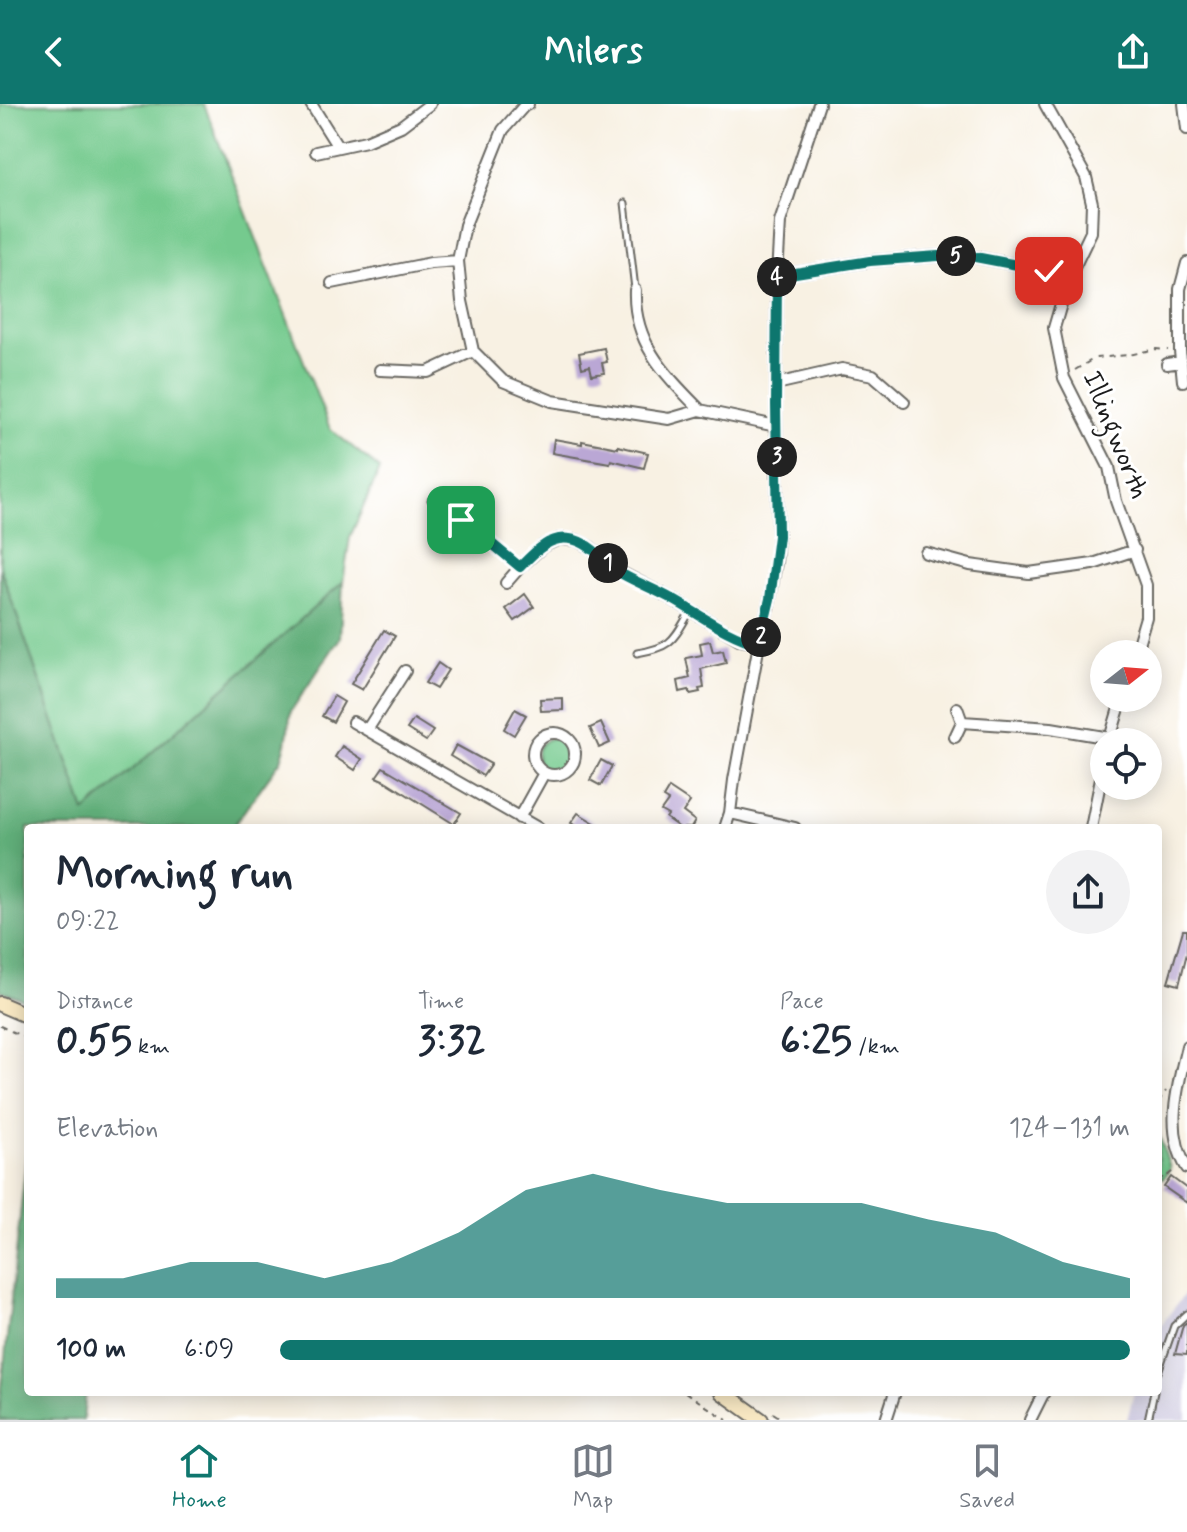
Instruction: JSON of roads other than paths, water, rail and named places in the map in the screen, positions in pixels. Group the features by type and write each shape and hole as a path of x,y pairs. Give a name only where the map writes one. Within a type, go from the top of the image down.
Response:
{"main road":[{"path":"0,1004 24,1014"},
{"path":"728,1396 761,1420"}],"street":[{"path":"311,104 338,147"},
{"path":"316,152 366,141 401,126 430,104"},
{"path":"528,104 503,130 465,225 458,261 462,301 473,351 503,381 552,401 669,419 700,410 776,426"},
{"path":"726,824 776,562 780,222 819,104"},
{"name":"Illingworth","path":"1045,104 1086,177 1092,203 1091,232 1068,280 1054,328 1064,378 1109,467 1116,501 1146,585 1146,617 1139,640"},
{"path":"1184,104 1187,129"},
{"path":"777,276 870,261 970,256 1049,271 1068,280"},
{"path":"332,283 431,263 458,261"},
{"path":"1183,381 1180,289 1187,263"},
{"path":"635,290 634,308 642,335 667,376 700,410"},
{"path":"380,370 428,372 473,351"},
{"path":"1167,364 1181,357"},
{"path":"776,384 842,369 873,375 904,402"},
{"path":"506,583 537,550 550,542 576,540 590,547 622,573 739,639 759,644"},
{"path":"926,553 970,565 1029,573 1093,564 1135,550"},
{"path":"367,730 405,671"},
{"path":"955,737 962,722 957,708"},
{"path":"353,722 530,824"},
{"path":"962,722 1051,728 1090,736"},
{"path":"548,734 566,737 574,750 573,763 564,773 544,773 534,763 536,742 548,734"},
{"path":"519,818 544,773"},
{"path":"1092,824 1097,800"},
{"path":"730,813 778,824"},
{"path":"1185,1164 1175,1134 1174,1113 1187,1046"},
{"path":"886,1420 894,1396"},
{"path":"1030,1420 1042,1396"}],"lane":[{"path":"625,203 635,290"},
{"path":"461,520 476,495"},
{"path":"431,500 479,533 520,567"},
{"path":"637,653 669,644 691,610"},
{"path":"1162,1360 1174,1326 1187,1314"},
{"path":"1148,1420 1153,1396"}]}
